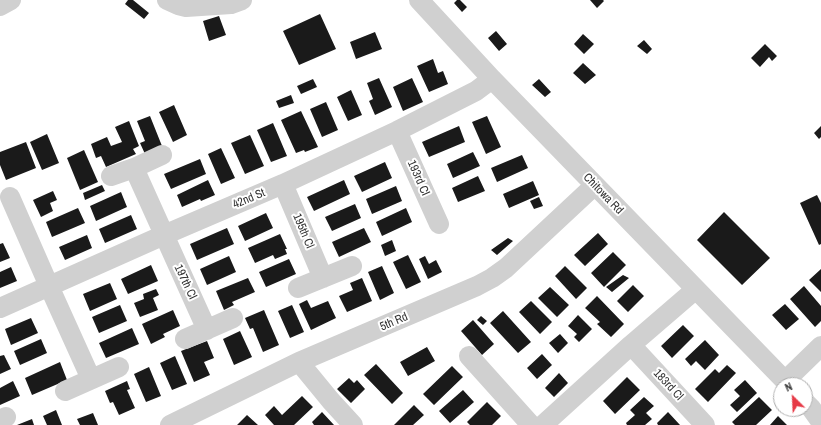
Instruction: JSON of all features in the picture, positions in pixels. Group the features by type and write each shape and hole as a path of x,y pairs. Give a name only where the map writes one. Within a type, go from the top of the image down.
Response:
{"street":[{"path":"0,6 11,0"},
{"path":"167,0 186,7 231,4 242,0"},
{"name":"Chitowa Rd","path":"419,0 492,79 781,377"},
{"name":"42nd St","path":"0,308 282,184 397,131 476,90 492,79"},
{"name":"193rd Cl","path":"397,131 439,224"},
{"path":"111,176 134,168 162,155"},
{"name":"197th Cl","path":"134,168 207,330"},
{"name":"195th Cl","path":"282,184 323,278"},
{"name":"5th Rd","path":"180,423 299,362 470,289 492,278 506,268 595,185"},
{"path":"10,196 91,379"},
{"path":"298,288 352,266"},
{"path":"543,425 631,345 696,289"},
{"path":"185,339 233,318"},
{"name":"183rd Cl","path":"631,345 706,425"},
{"path":"793,377 821,346"},
{"path":"469,356 531,425"},
{"path":"299,362 331,402 353,425"},
{"path":"65,391 119,367"},
{"path":"813,411 821,422"}],"building":[{"path":"128,0 133,0 149,13 144,19 125,4"},
{"path":"457,0 460,0 467,7 462,12 454,3"},
{"path":"590,0 603,0 604,1 597,8"},
{"path":"320,14 336,49 299,65 283,31"},
{"path":"219,16 226,35 209,41 203,21"},
{"path":"496,31 507,44 499,51 488,38"},
{"path":"375,32 382,49 356,59 350,42"},
{"path":"583,34 594,44 584,54 574,44"},
{"path":"644,40 652,49 647,54 637,46"},
{"path":"765,44 777,56 772,61 769,57 760,67 751,58"},
{"path":"433,59 438,73 443,71 448,84 429,92 417,66"},
{"path":"583,63 596,75 585,84 573,73"},
{"path":"379,78 392,107 375,115 369,101 373,99 367,83"},
{"path":"412,78 423,102 403,111 393,87"},
{"path":"313,79 317,87 301,94 297,86"},
{"path":"539,79 551,92 545,97 532,85"},
{"path":"351,90 362,115 348,121 337,97"},
{"path":"291,95 294,103 279,108 276,101"},
{"path":"326,102 338,130 322,137 310,109"},
{"path":"174,105 187,135 173,142 159,112"},
{"path":"301,111 318,147 305,152 304,150 296,153 281,120"},
{"path":"150,116 162,146 145,154 140,143 145,141 137,121"},
{"path":"487,116 501,147 486,154 472,122"},
{"path":"129,121 139,146 133,149 136,154 106,167 101,156 96,158 91,144 107,137 111,146 122,142 115,127"},
{"path":"273,123 287,156 271,162 257,130"},
{"path":"459,126 465,142 429,157 422,142"},
{"path":"821,126 821,137 819,139 814,133"},
{"path":"47,134 59,163 42,170 30,142"},
{"path":"250,135 264,166 245,174 231,143"},
{"path":"26,142 36,168 6,180 0,165 0,152"},
{"path":"221,148 235,178 221,184 208,154"},
{"path":"84,150 98,182 80,190 67,158"},
{"path":"473,152 480,166 453,178 447,164"},
{"path":"522,155 528,168 497,182 491,168"},
{"path":"200,159 206,174 171,189 164,174"},
{"path":"385,162 392,178 362,192 354,176"},
{"path":"478,176 485,191 458,202 452,188"},
{"path":"208,180 215,195 201,201 200,199 182,207 177,195"},
{"path":"344,180 350,194 314,211 307,197"},
{"path":"533,181 539,195 509,208 503,194"},
{"path":"102,185 105,191 85,200 83,193"},
{"path":"396,186 402,201 372,214 366,199"},
{"path":"53,191 57,200 50,203 53,211 41,217 33,200"},
{"path":"121,192 127,207 96,221 90,206"},
{"path":"817,195 821,203 821,244 819,245 800,203"},
{"path":"539,197 543,206 534,209 530,201"},
{"path":"355,204 361,218 332,231 325,217"},
{"path":"78,208 85,223 52,237 46,222"},
{"path":"406,208 412,222 382,236 376,222"},
{"path":"724,212 770,258 742,285 697,240"},
{"path":"266,213 273,228 245,241 238,226"},
{"path":"131,215 137,229 105,243 99,229"},
{"path":"227,228 234,244 197,260 190,244"},
{"path":"364,228 371,242 339,257 332,242"},
{"path":"598,233 608,244 585,266 574,255"},
{"path":"280,234 287,249 285,249 287,254 275,259 273,255 255,263 248,248"},
{"path":"87,235 92,248 65,260 59,247"},
{"path":"508,238 513,241 497,255 491,250"},
{"path":"392,240 396,251 385,256 381,245"},
{"path":"3,243 10,258 0,262 0,244"},
{"path":"613,252 626,265 604,287 591,273"},
{"path":"408,255 421,282 406,289 393,262"},
{"path":"229,256 236,272 207,285 200,269"},
{"path":"425,256 429,264 436,260 442,272 428,279 419,259"},
{"path":"289,259 296,274 266,287 259,272"},
{"path":"151,265 158,281 128,294 121,279"},
{"path":"382,266 394,293 380,300 368,272"},
{"path":"565,266 587,288 576,299 555,276"},
{"path":"11,267 17,281 0,288 0,272"},
{"path":"821,269 821,292 809,280"},
{"path":"623,275 629,278 612,292 606,287"},
{"path":"248,278 255,292 232,302 234,305 224,310 216,291"},
{"path":"362,278 372,301 347,312 339,296 353,290 350,283"},
{"path":"110,283 117,299 90,311 83,294"},
{"path":"633,285 644,296 628,312 617,301"},
{"path":"804,286 821,306 821,321 815,327 790,299"},
{"path":"550,287 569,305 557,317 538,298"},
{"path":"156,289 159,295 153,298 158,310 140,317 134,303 144,299 143,294"},
{"path":"597,296 624,324 611,337 597,324 600,322 585,308"},
{"path":"307,300 311,308 328,301 336,318 311,330 299,304"},
{"path":"531,301 552,322 540,334 519,312"},
{"path":"785,304 799,319 786,330 772,315"},
{"path":"120,305 127,321 99,333 92,317"},
{"path":"292,305 304,332 290,338 278,311"},
{"path":"173,310 180,326 163,334 165,337 151,344 142,324"},
{"path":"264,310 279,345 263,352 253,328 250,329 245,318"},
{"path":"503,311 531,342 518,353 490,323"},
{"path":"578,315 592,329 579,342 574,337 577,334 568,326"},
{"path":"481,316 487,321 483,325 477,320"},
{"path":"31,318 38,333 11,345 5,329"},
{"path":"473,320 494,344 482,355 461,331"},
{"path":"683,325 694,336 672,358 661,346"},
{"path":"132,328 139,344 106,358 99,343"},
{"path":"240,331 252,357 234,365 223,339"},
{"path":"560,334 568,343 558,353 549,343"},
{"path":"41,339 47,353 20,365 14,351"},
{"path":"705,340 719,355 705,370 696,361 691,366 685,359"},
{"path":"207,341 214,358 204,362 210,375 194,382 181,351"},
{"path":"427,347 435,361 408,376 400,362"},
{"path":"542,354 552,365 537,379 527,368"},
{"path":"4,355 11,369 0,374 0,356"},
{"path":"175,356 187,384 172,390 160,363"},
{"path":"60,362 67,380 32,395 25,378"},
{"path":"376,364 403,393 392,404 364,375"},
{"path":"727,365 736,373 708,402 695,389 715,369 719,373"},
{"path":"452,366 463,377 434,405 423,394"},
{"path":"149,367 161,396 146,402 134,374"},
{"path":"559,373 568,383 554,397 545,388"},
{"path":"627,377 640,390 615,414 603,401"},
{"path":"349,378 354,383 357,380 365,389 351,403 337,389"},
{"path":"745,380 757,393 737,412 730,405 740,396 734,390"},
{"path":"13,381 20,396 0,405 0,388"},
{"path":"127,381 130,389 127,390 135,408 119,415 113,402 110,403 105,391"},
{"path":"463,390 474,402 450,423 439,411"},
{"path":"302,396 313,407 294,425 274,425 265,415 274,406 282,415"},
{"path":"644,397 654,406 646,413 652,419 645,425 627,425 626,423 635,415 630,410"},
{"path":"759,397 772,410 756,425 735,425 732,422"},
{"path":"487,402 501,416 492,425 470,425 467,422"},
{"path":"414,405 424,415 413,425 394,425"},
{"path":"56,410 62,425 47,425 43,416"},
{"path":"322,412 334,425 314,425 312,422"},
{"path":"668,412 680,425 658,425 657,423"},
{"path":"93,413 98,425 80,425 77,419"},
{"path":"247,415 258,425 237,425"},
{"path":"777,417 779,417 787,425 770,425"},
{"path":"32,419 34,425 17,425"}]}
